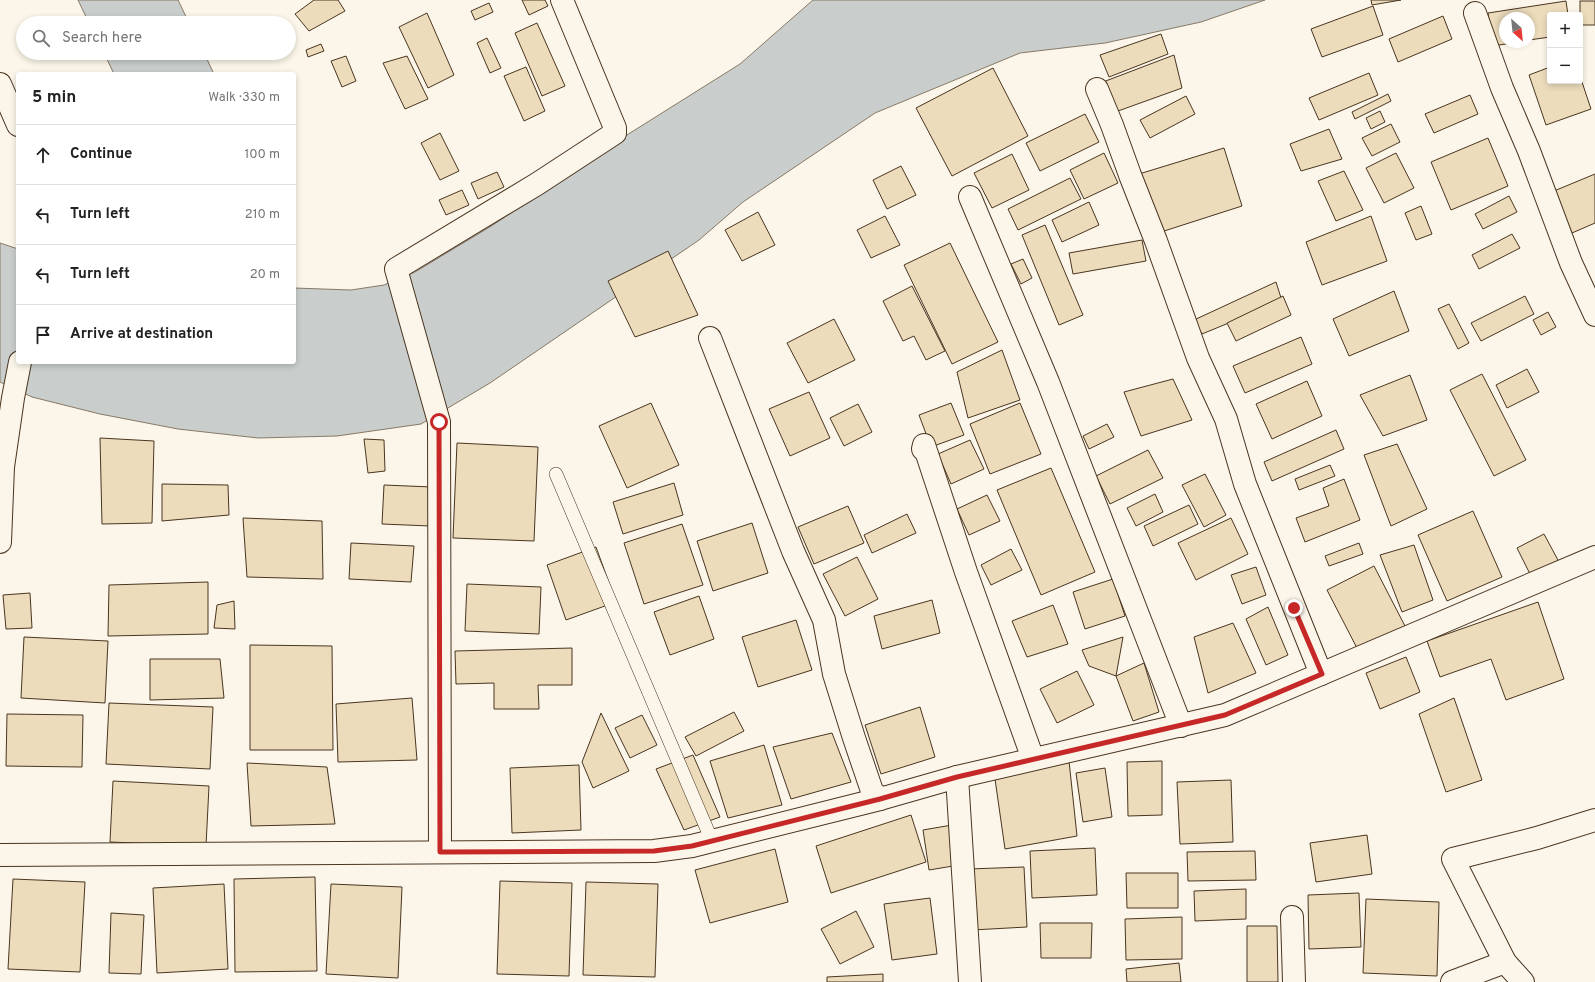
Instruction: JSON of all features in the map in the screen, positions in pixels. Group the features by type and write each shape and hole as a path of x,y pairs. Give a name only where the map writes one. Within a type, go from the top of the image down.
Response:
{"street":[{"path":"440,852 439,422 396,269 537,184 615,133 615,128 562,0"},
{"path":"1475,12 1502,88 1529,151 1571,263 1595,314"},
{"path":"0,84 16,120"},
{"path":"1097,89 1156,241 1198,358 1226,419 1245,484 1322,674"},
{"path":"970,197 1048,382 1182,726"},
{"path":"710,338 793,551 824,620 834,674 854,738 872,791 880,799"},
{"path":"0,542 3,467 20,364"},
{"path":"923,449 924,444 966,572 1033,759"},
{"path":"0,855 654,851 692,846 880,799 957,777 1225,715 1595,557"},
{"path":"957,777 970,982"},
{"path":"1523,982 1505,962 1453,859 1537,838 1595,820"},
{"path":"1292,917 1294,982"},
{"path":"1452,982 1505,962"}],"lane":[{"path":"556,474 712,841"}],"shaded area":[{"path":"78,0 178,0 186,16 86,16"},
{"path":"813,0 1265,0 1201,22 1105,43 1020,53 875,113 743,202 699,240 490,383 421,424 337,436 258,438 178,429 100,414 32,397 0,382 0,243 16,248 16,364 296,364 296,288 351,290 384,285 415,272 493,225 587,160 740,64"},
{"path":"107,60 207,60 213,72 113,72"}],"building":[{"path":"314,0 338,0 345,11 309,31 295,14"},
{"path":"522,0 545,0 548,6 529,15"},
{"path":"1371,0 1401,0 1372,5"},
{"path":"1566,1 1568,12 1547,12 1547,37 1535,39 1535,12 1499,12 1499,45 1493,46 1488,13"},
{"path":"1580,1 1595,1 1595,25 1583,25 1583,12 1580,12"},
{"path":"489,3 493,12 475,20 471,11"},
{"path":"1373,6 1383,35 1322,57 1311,29"},
{"path":"427,13 454,75 428,88 399,27"},
{"path":"1443,16 1452,39 1398,62 1389,39"},
{"path":"537,23 565,86 542,96 515,33"},
{"path":"1161,34 1168,54 1109,77 1100,55"},
{"path":"487,38 501,68 490,73 477,43"},
{"path":"321,44 324,51 308,57 306,50"},
{"path":"1174,55 1182,88 1118,111 1103,82"},
{"path":"346,56 356,81 342,87 331,61"},
{"path":"407,56 428,99 405,109 383,63"},
{"path":"526,67 545,111 524,121 504,76"},
{"path":"993,68 1028,136 952,176 916,108"},
{"path":"1547,68 1547,84 1583,84 1591,109 1546,125 1529,75"},
{"path":"1369,73 1378,95 1319,120 1309,98"},
{"path":"1388,94 1391,101 1355,119 1352,112"},
{"path":"1470,95 1478,114 1434,133 1425,114"},
{"path":"1186,96 1195,114 1150,138 1140,120"},
{"path":"1380,111 1385,122 1371,129 1366,118"},
{"path":"1085,114 1099,142 1040,171 1026,143"},
{"path":"1391,124 1400,142 1372,156 1362,138"},
{"path":"1329,129 1342,159 1301,171 1290,144"},
{"path":"440,133 459,171 440,180 421,143"},
{"path":"1488,138 1508,186 1451,210 1431,162"},
{"path":"1224,148 1242,206 1161,232 1139,174"},
{"path":"1104,153 1118,183 1084,199 1070,170"},
{"path":"1396,153 1414,188 1384,203 1366,168"},
{"path":"1012,154 1029,190 992,208 974,173"},
{"path":"901,166 916,195 887,209 873,180"},
{"path":"1344,171 1363,210 1336,221 1318,181"},
{"path":"497,172 504,187 478,199 471,183"},
{"path":"1595,174 1595,223 1572,233 1554,191"},
{"path":"1070,178 1081,199 1018,230 1008,209"},
{"path":"462,190 469,205 446,215 439,200"},
{"path":"1509,196 1517,212 1483,229 1475,214"},
{"path":"1089,202 1099,225 1062,242 1052,220"},
{"path":"1421,206 1432,234 1416,240 1405,213"},
{"path":"758,212 775,245 742,261 725,230"},
{"path":"885,216 900,245 871,258 857,230"},
{"path":"1371,216 1387,261 1322,285 1306,242"},
{"path":"1045,225 1083,315 1059,325 1022,235"},
{"path":"1512,234 1520,248 1479,269 1472,255"},
{"path":"1142,240 1146,261 1073,274 1069,253"},
{"path":"950,243 998,342 952,364 904,265"},
{"path":"668,251 698,315 635,337 608,281"},
{"path":"1023,259 1032,278 1021,284 1011,264"},
{"path":"1276,282 1282,301 1202,334 1194,320"},
{"path":"912,286 945,351 926,360 914,336 903,341 883,301"},
{"path":"1394,291 1409,331 1349,356 1333,319"},
{"path":"1283,296 1291,315 1236,341 1227,323"},
{"path":"1525,296 1534,314 1481,341 1471,323"},
{"path":"1449,304 1469,343 1458,349 1438,309"},
{"path":"1548,312 1556,327 1541,335 1533,320"},
{"path":"834,319 855,360 808,383 787,343"},
{"path":"1301,337 1312,364 1245,393 1233,366"},
{"path":"1002,350 1020,400 968,418 957,372"},
{"path":"1527,369 1539,392 1507,408 1496,385"},
{"path":"1482,374 1526,460 1494,476 1450,390"},
{"path":"1410,375 1427,420 1383,436 1360,395"},
{"path":"1173,379 1192,420 1141,436 1124,392"},
{"path":"1307,381 1322,416 1272,439 1256,404"},
{"path":"809,392 830,438 790,456 769,409"},
{"path":"651,403 679,465 627,488 599,426"},
{"path":"951,403 964,435 931,447 919,415"},
{"path":"1020,403 1041,454 990,474 970,424"},
{"path":"858,404 872,432 844,446 830,418"},
{"path":"1107,424 1114,437 1089,449 1083,436"},
{"path":"1336,430 1344,449 1272,481 1264,462"},
{"path":"100,438 154,441 152,523 102,524"},
{"path":"364,439 384,440 385,471 368,473"},
{"path":"970,440 984,469 951,484 938,454"},
{"path":"457,443 538,447 534,541 453,538"},
{"path":"1397,444 1427,509 1391,526 1364,455"},
{"path":"1148,450 1163,478 1110,504 1096,476"},
{"path":"1330,465 1335,476 1299,490 1295,479"},
{"path":"1051,468 1095,572 1041,595 997,490"},
{"path":"1205,474 1226,515 1204,527 1182,485"},
{"path":"1344,479 1360,520 1305,542 1296,518 1329,506 1323,488"},
{"path":"674,483 683,515 623,534 613,502"},
{"path":"162,484 228,485 229,515 162,521"},
{"path":"384,485 432,487 430,526 382,524"},
{"path":"1155,494 1163,512 1136,526 1127,508"},
{"path":"987,495 1000,521 969,535 957,509"},
{"path":"1189,505 1198,524 1153,546 1144,526"},
{"path":"848,506 864,543 814,564 798,527"},
{"path":"1473,511 1502,577 1447,601 1418,535"},
{"path":"907,514 916,533 872,553 864,535"},
{"path":"243,518 322,521 323,579 247,577"},
{"path":"1231,518 1248,554 1196,580 1178,543"},
{"path":"752,523 768,573 713,591 697,541"},
{"path":"682,524 703,585 644,604 624,543"},
{"path":"1544,534 1559,562 1531,576 1517,548"},
{"path":"351,543 414,546 411,582 349,579"},
{"path":"1359,543 1363,554 1329,566 1325,556"},
{"path":"1414,545 1433,600 1402,612 1380,555"},
{"path":"596,547 616,602 566,620 547,565"},
{"path":"1011,549 1022,570 991,585 981,565"},
{"path":"857,557 878,599 845,616 823,574"},
{"path":"1374,566 1406,628 1359,652 1327,590"},
{"path":"1256,567 1266,595 1242,604 1231,575"},
{"path":"1113,579 1125,616 1085,629 1073,592"},
{"path":"208,582 208,634 108,636 109,585"},
{"path":"467,584 541,587 539,634 465,631"},
{"path":"30,593 32,628 6,629 3,595"},
{"path":"699,596 714,639 670,655 654,612"},
{"path":"932,600 940,633 882,649 874,616"},
{"path":"234,601 235,629 214,628 217,605"},
{"path":"1538,602 1564,679 1506,700 1491,659 1440,677 1427,641"},
{"path":"1053,605 1068,644 1027,657 1012,621"},
{"path":"1268,607 1288,655 1266,665 1246,619"},
{"path":"796,620 812,670 758,687 742,637"},
{"path":"1233,623 1256,673 1208,693 1194,637"},
{"path":"24,637 108,641 105,703 21,698"},
{"path":"1123,637 1116,676 1089,666 1082,650"},
{"path":"250,645 332,646 333,750 250,750"},
{"path":"572,648 572,685 538,685 539,709 494,709 494,683 456,684 455,651"},
{"path":"1406,657 1420,692 1380,709 1366,673"},
{"path":"150,659 220,659 224,698 150,700"},
{"path":"1144,663 1159,712 1133,721 1116,676"},
{"path":"1077,671 1094,705 1057,723 1040,689"},
{"path":"412,698 417,760 338,762 336,704"},
{"path":"1454,698 1482,780 1446,792 1419,714"},
{"path":"109,703 213,707 210,769 106,764"},
{"path":"920,707 935,757 881,774 865,725"},
{"path":"734,712 744,731 696,756 685,737"},
{"path":"601,713 629,771 593,788 582,762"},
{"path":"7,714 83,715 82,767 6,766"},
{"path":"642,715 657,745 630,758 615,728"},
{"path":"832,733 851,782 791,799 773,747"},
{"path":"764,745 782,805 728,818 710,761"},
{"path":"693,755 720,817 684,830 656,769"},
{"path":"1069,761 1077,836 1005,849 995,779"},
{"path":"1162,761 1162,815 1128,816 1127,762"},
{"path":"247,763 327,767 335,824 251,826"},
{"path":"579,765 581,830 512,833 510,768"},
{"path":"1105,768 1112,817 1083,822 1076,773"},
{"path":"1231,780 1233,842 1180,844 1177,782"},
{"path":"113,781 209,786 206,846 110,842"},
{"path":"911,815 926,862 831,893 816,846"},
{"path":"952,825 959,865 929,870 923,830"},
{"path":"1367,835 1372,874 1316,882 1310,843"},
{"path":"1095,848 1097,895 1032,898 1030,851"},
{"path":"775,849 788,902 710,923 695,870"},
{"path":"1255,851 1256,880 1188,881 1187,852"},
{"path":"1024,867 1027,927 972,930 969,869"},
{"path":"1126,873 1178,873 1178,908 1127,908"},
{"path":"315,877 317,971 235,972 234,879"},
{"path":"13,879 85,882 80,972 8,969"},
{"path":"500,881 572,883 569,976 497,974"},
{"path":"586,882 658,884 655,977 583,975"},
{"path":"224,884 228,969 157,973 153,888"},
{"path":"331,884 402,887 398,978 326,974"},
{"path":"1246,889 1246,919 1195,921 1194,891"},
{"path":"1359,893 1361,947 1309,949 1308,895"},
{"path":"930,898 937,954 892,960 884,904"},
{"path":"1366,899 1439,902 1437,976 1363,973"},
{"path":"856,911 874,947 840,964 821,929"},
{"path":"111,913 144,915 141,974 109,973"},
{"path":"1182,917 1182,959 1126,960 1125,919"},
{"path":"1040,923 1092,923 1091,958 1041,958"},
{"path":"1247,926 1277,926 1278,982 1247,982"},
{"path":"1179,963 1181,982 1127,982 1126,969"},
{"path":"883,974 883,982 827,982 827,977"}],"route":[{"path":"439,422 441,471 440,852 654,851 692,846 880,799 957,777 1225,715 1322,674 1294,608"}]}
